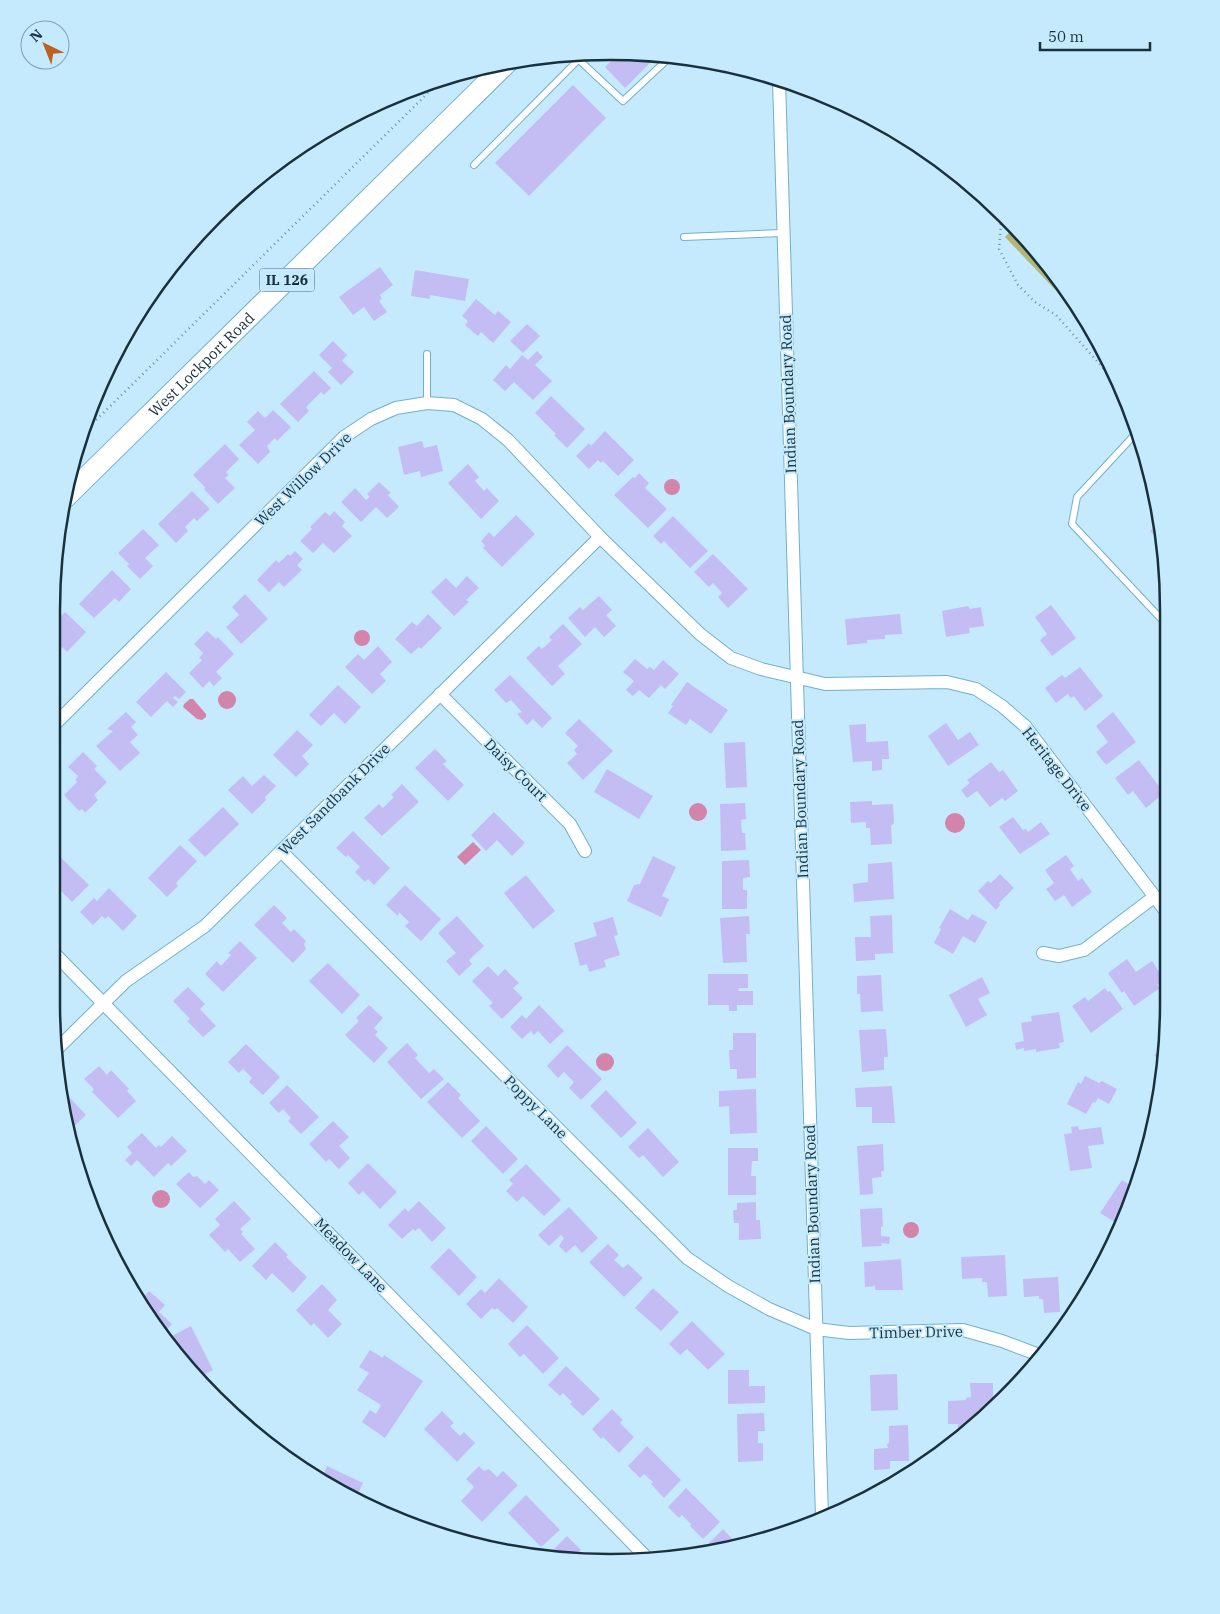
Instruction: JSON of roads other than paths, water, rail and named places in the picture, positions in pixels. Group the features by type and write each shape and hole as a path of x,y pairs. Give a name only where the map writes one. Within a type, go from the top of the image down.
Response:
{"main road":[{"name":"West Lockport Road","path":"74,489 498,72"}],"street":[{"name":"Indian Boundary Road","path":"779,87 822,1511"},
{"name":"West Willow Drive","path":"60,719 344,436 371,419 396,408 426,403 454,405 482,420 508,440 600,537 700,634 731,658 760,669 796,679"},
{"name":"West Sandbank Drive","path":"62,1045 126,981 206,926 600,537"},
{"name":"Heritage Drive","path":"796,679 825,684 947,682 976,689 1002,706 1025,726 1160,904"},
{"name":"Daisy Court","path":"440,694 570,824 585,851"},
{"name":"Poppy Lane","path":"281,851 687,1258 728,1286 769,1309 816,1328"},
{"path":"1043,953 1059,956 1084,950 1154,897"},
{"name":"Meadow Lane","path":"60,959 642,1553"},
{"name":"Timber Drive","path":"816,1328 849,1333 964,1330 1035,1353"}],"lane":[{"path":"474,165 576,61"},
{"path":"580,61 623,101 664,63"},
{"path":"684,237 783,233"},
{"path":"426,403 427,354"},
{"path":"1132,437 1077,497 1072,524 1160,618"}]}
